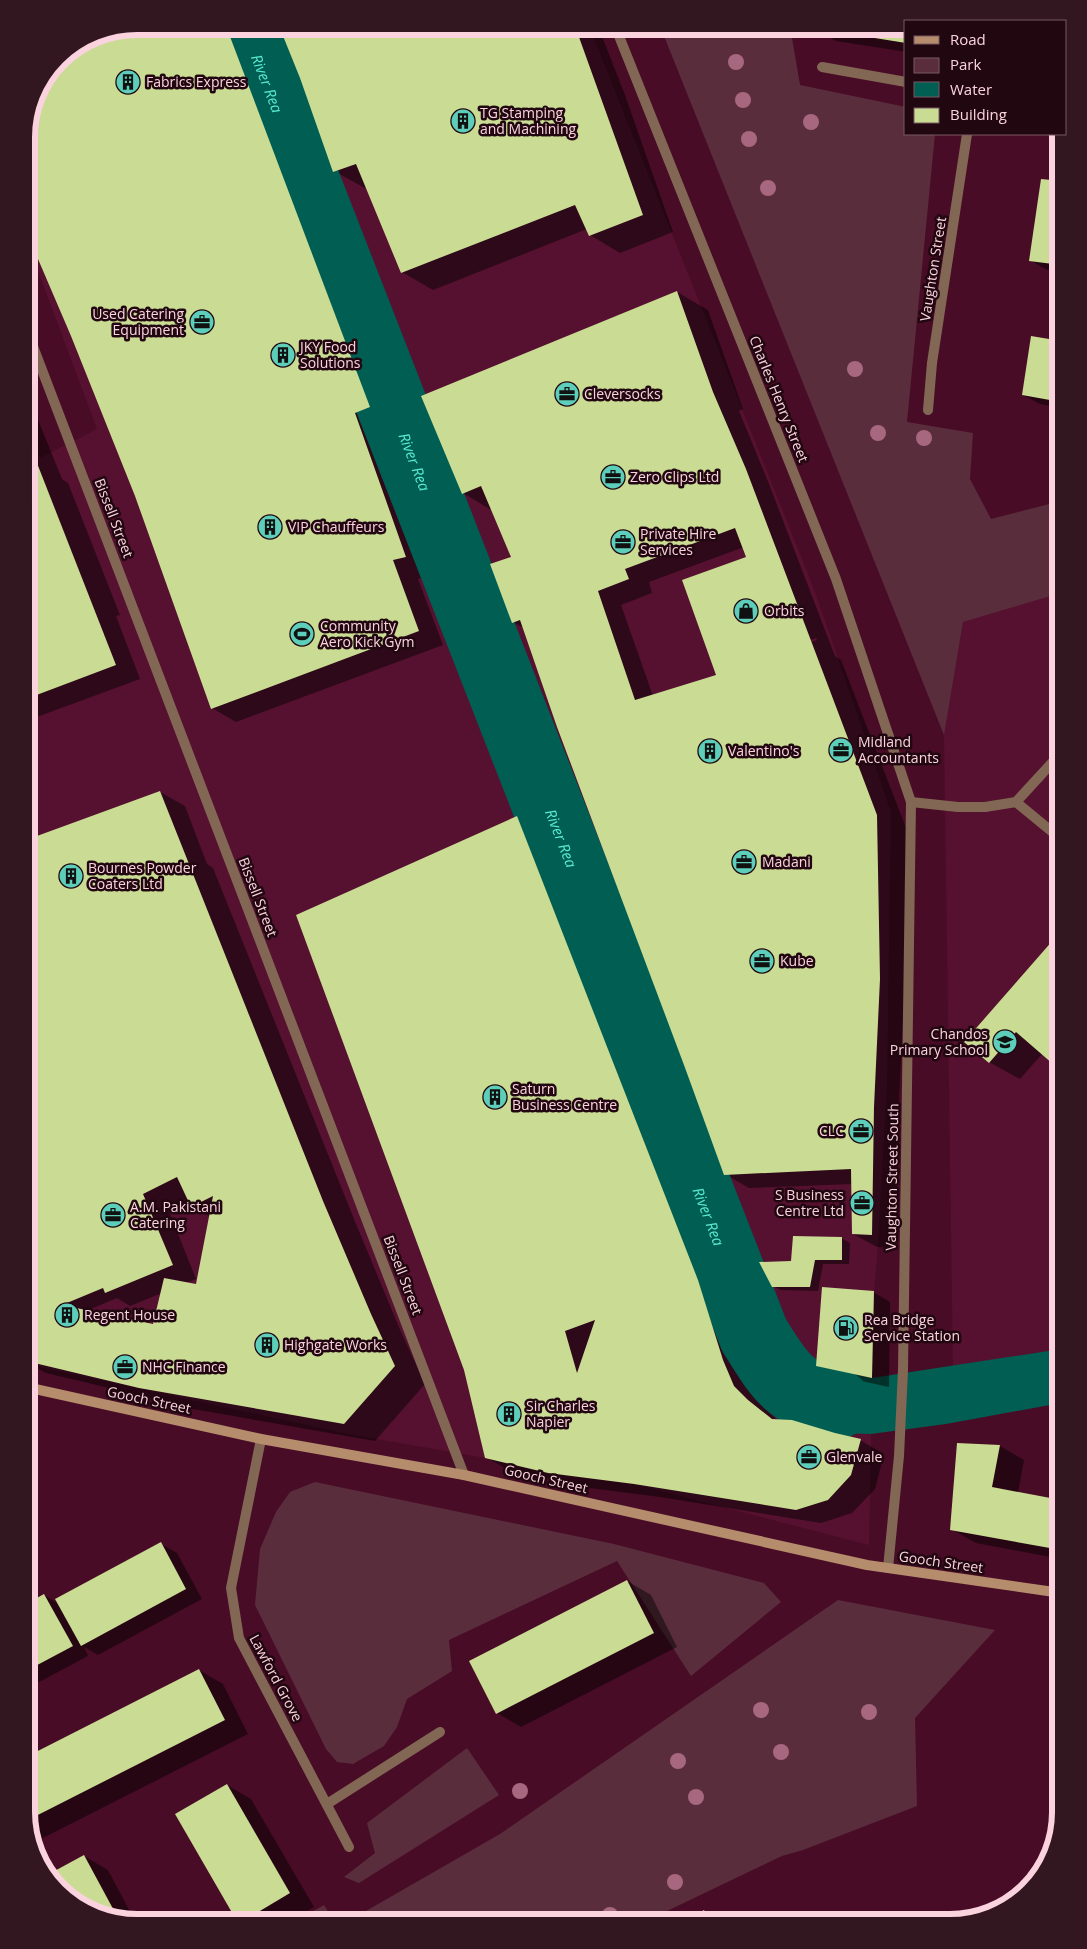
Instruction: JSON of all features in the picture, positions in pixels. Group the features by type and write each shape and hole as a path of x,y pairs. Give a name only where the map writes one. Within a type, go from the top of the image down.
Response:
{"street":[{"name":"Charles Henry Street","path":"618,35 836,579 907,786"},
{"path":"822,68 904,82"},
{"name":"Vaughton Street","path":"928,410 932,363 967,135"},
{"name":"Bissell Street","path":"35,352 464,1475"},
{"path":"911,802 958,807 985,807 1016,802 1052,763"},
{"name":"Vaughton Street South","path":"888,1568 899,1456 903,1370 911,802 907,786"},
{"path":"1016,802 1052,832"},
{"name":"Gooch Street","path":"35,1389 261,1439 464,1475 867,1566 1052,1592"},
{"name":"Lawford Grove","path":"261,1439 231,1588 238,1638 328,1804 349,1847"},
{"path":"328,1804 440,1732"}],"shaded area":[{"path":"137,35 593,35 814,589 891,812 887,1086 874,1291 869,1545 634,1484 348,1434 35,1366 35,446 40,458 97,429 35,263 35,130 38,110 52,80 75,56 104,40"},
{"name":"Chandos Primary School","path":"1052,596 1052,1350 953,1367 944,735 963,622"}],"green space":[{"path":"664,35 792,35 800,85 904,107 904,135 935,135 907,422 973,433 970,479 991,519 1052,503 1052,596 963,622 944,735"},
{"path":"315,1482 614,1544 764,1583 781,1602 691,1676 617,1561 449,1640 452,1671 407,1699 397,1727 384,1746 353,1764 337,1762 326,1749 255,1605 260,1549 276,1512 290,1492"},
{"path":"838,1600 995,1630 915,1718 917,1806 803,1850 782,1856 661,1914 361,1914 500,1834"},
{"path":"467,1748 499,1795 359,1883 344,1877 375,1853 367,1823"},
{"path":"324,1905 330,1914 308,1914"}],"water":[{"path":"793,1337 806,1360 816,1366 872,1378 1052,1350 1052,1405 946,1424 871,1434 835,1433 792,1420 759,1397 742,1375 732,1355"}],"building":[{"path":"137,35 229,35 370,407 355,413 406,557 393,560 419,631 211,709 135,496 35,252 35,130 38,110 45,92 52,80 70,60 86,49 110,38"},
{"name":"TG Stamping and Machining","path":"283,35 578,35 643,215 589,236 575,205 401,273 356,164 333,172"},
{"path":"856,35 904,35 904,43"},
{"path":"1041,179 1052,180 1052,264 1029,261"},
{"path":"677,291 713,392 746,469 877,815 880,979 874,1107 872,1235 852,1234 851,1169 724,1175 557,727 520,620 512,623 490,564 511,557 481,486 462,494 421,396","holes":["735,528 746,557 682,580 716,675 635,700 598,591 629,579 625,569"]},
{"path":"1031,336 1052,340 1052,400 1022,395"},
{"path":"35,458 116,665 35,696"},
{"path":"160,791 323,1201 395,1366 344,1424 139,1388 35,1363 35,837","holes":["177,1177 191,1207 213,1196 196,1284 164,1278 153,1324 62,1305 103,1288 105,1293 173,1265 143,1194"]},
{"name":"Saturn Business Centre","path":"517,816 698,1280 723,1360 734,1386 772,1419 792,1420 861,1439 851,1475 828,1500 796,1510 634,1484 548,1473 485,1458 464,1370 296,915","holes":["595,1320 577,1373 565,1331"]},
{"path":"1052,941 1052,1063 1016,1032 989,1063 964,1042"},
{"path":"793,1236 842,1237 842,1260 815,1260 810,1287 772,1287 759,1262 791,1261"},
{"name":"Rea Bridge Service Station","path":"822,1287 874,1291 872,1378 816,1366"},
{"path":"957,1443 1000,1445 992,1487 1052,1498 1052,1548 950,1530"},
{"path":"161,1542 186,1589 81,1646 55,1599"},
{"path":"627,1580 654,1633 496,1714 469,1661"},
{"path":"44,1594 73,1646 35,1666 35,1599"},
{"path":"199,1669 225,1720 35,1816 35,1752"},
{"path":"227,1784 290,1893 255,1914 233,1914 175,1814"},
{"path":"84,1855 114,1911 92,1904 80,1897 54,1871"},
{"path":"704,1910 706,1914 697,1914"}],"waterway":[{"name":"River Rea","path":"248,35 754,1335 778,1371 795,1388 820,1400 836,1404"}],"place":[{"name":"Fabrics Express","path":"128,82"},
{"name":"TG Stamping and Machining","path":"463,121"},
{"name":"Used Catering Equipment","path":"202,322"},
{"name":"JKY Food Solutions","path":"283,355"},
{"name":"Cleversocks","path":"567,394"},
{"name":"Zero Clips Ltd","path":"613,477"},
{"name":"VIP Chauffeurs","path":"270,527"},
{"name":"Private Hire Services","path":"623,542"},
{"name":"Orbits","path":"746,611"},
{"name":"Community Aero Kick Gym","path":"302,634"},
{"name":"Midland Accountants","path":"841,750"},
{"name":"Valentino's","path":"710,751"},
{"name":"Madani","path":"744,862"},
{"name":"Bournes Powder Coaters Ltd","path":"71,876"},
{"name":"Kube","path":"762,961"},
{"name":"Chandos Primary School","path":"1005,1042"},
{"name":"Saturn Business Centre","path":"495,1097"},
{"name":"CLC","path":"861,1131"},
{"name":"S Business Centre Ltd","path":"862,1203"},
{"name":"A.M. Pakistani Catering","path":"113,1215"},
{"name":"Regent House","path":"67,1315"},
{"name":"Rea Bridge Service Station","path":"846,1328"},
{"name":"Highgate Works","path":"267,1345"},
{"name":"NHC Finance","path":"125,1367"},
{"name":"Sir Charles Napier","path":"509,1414"},
{"name":"Glenvale","path":"809,1457"}]}
